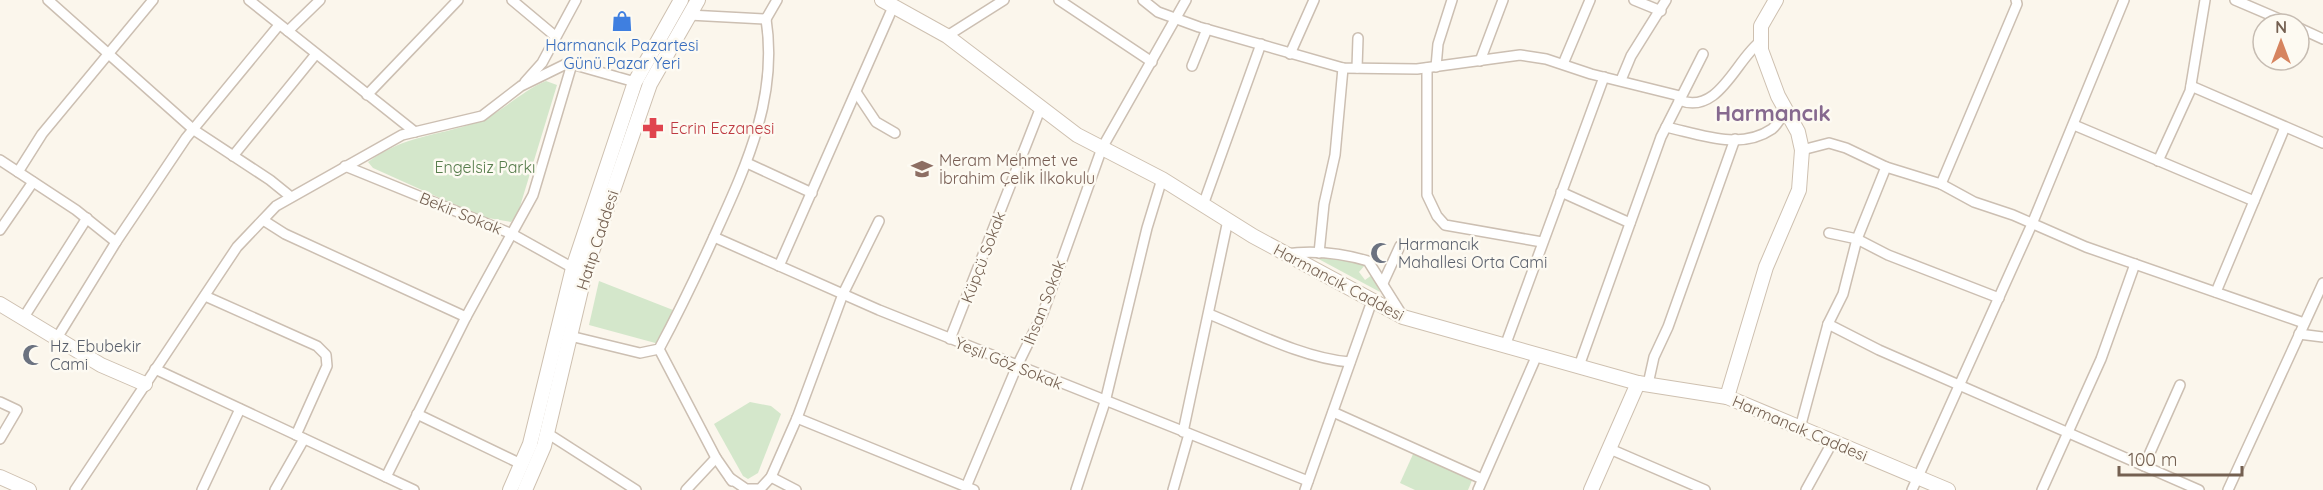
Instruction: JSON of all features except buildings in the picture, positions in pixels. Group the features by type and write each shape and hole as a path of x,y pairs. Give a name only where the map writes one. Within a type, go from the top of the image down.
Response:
{"street":[{"path":"48,0 194,130 291,196"},
{"path":"18,172 42,134 153,0"},
{"path":"249,0 415,132"},
{"path":"288,31 320,0"},
{"path":"367,95 458,0"},
{"path":"512,0 555,36"},
{"path":"75,490 237,247 276,206 402,135 482,116 521,86 542,63 576,0"},
{"name":"Hatıp Caddesi","path":"510,490 530,444 573,268 635,82 681,0"},
{"name":"Hatıp Caddesi","path":"525,490 547,433 586,269 650,84 698,0"},
{"path":"659,350 747,163 763,112 768,60 766,19 777,0"},
{"path":"947,36 1004,0"},
{"path":"1059,0 1152,62"},
{"path":"1143,0 1158,12 1207,30 1343,68 1431,68 1520,55 1621,80 1680,98 1688,103 1717,93 1761,41"},
{"name":"İhsan Sokak","path":"970,488 1017,366 1043,313 1102,148 1186,0"},
{"path":"1290,54 1314,0"},
{"path":"1452,0 1431,68 1427,195 1444,225 1542,242"},
{"path":"1480,61 1503,0"},
{"path":"1563,64 1590,0"},
{"path":"1634,0 1661,11"},
{"path":"1621,80 1631,56 1666,0"},
{"path":"1727,397 1766,267 1799,190 1802,150 1798,132 1785,110 1761,50 1761,26 1776,0"},
{"path":"1941,184 2017,4 2016,0"},
{"path":"1912,490 2032,225 2124,0"},
{"path":"2158,161 2191,86 2205,0"},
{"path":"2235,0 2262,12"},
{"path":"779,266 856,92 887,3"},
{"name":"Harmancık Caddesi","path":"887,3 947,36 1077,135 1162,179 1285,254 1403,317 1643,384 1727,397 1948,490"},
{"path":"689,15 766,19"},
{"path":"57,338 116,242 186,138 279,25"},
{"path":"1192,66 1207,30"},
{"path":"1357,68 1358,38"},
{"path":"1203,205 1261,44"},
{"path":"233,156 316,54"},
{"path":"1579,366 1666,126 1703,54"},
{"path":"521,86 568,63 635,82"},
{"path":"386,477 466,317 533,195 572,64"},
{"path":"1319,253 1324,204 1335,155 1343,68"},
{"path":"1505,346 1604,77"},
{"path":"2191,86 2323,143"},
{"path":"856,92 876,122 895,133"},
{"name":"Küpçü Sokak","path":"951,339 1041,107"},
{"path":"1666,126 1723,140 1750,138 1773,129 1785,110"},
{"path":"2074,125 2254,201"},
{"path":"2216,292 2284,127"},
{"path":"1591,490 1668,327 1735,139"},
{"path":"1802,150 1829,143 1886,167 1941,184 1974,202 2013,215 2032,225 2304,323"},
{"path":"0,160 87,219 116,242"},
{"path":"747,163 812,193"},
{"name":"Bekir Sokak","path":"345,166 512,234 573,268"},
{"path":"1800,428 1828,324 1843,294 1857,239 1886,167"},
{"path":"1076,490 1105,402 1162,179"},
{"path":"0,230 33,182"},
{"path":"1561,192 1630,223"},
{"path":"24,317 87,219"},
{"path":"263,220 285,234 466,317"},
{"path":"1173,490 1186,433 1221,244 1228,220"},
{"path":"730,478 746,489 760,489 771,477 843,294 879,221"},
{"path":"1829,234 1857,239 1888,255 1999,298"},
{"name":"Yeşil Göz Sokak","path":"714,237 843,294 1186,433 1307,486"},
{"path":"1383,284 1400,246"},
{"path":"1285,254 1346,254 1368,261 1403,317"},
{"path":"2042,490 2101,359 2135,264"},
{"path":"2228,490 2323,283"},
{"path":"205,296 317,346 326,355 327,366 300,437 275,490"},
{"path":"1307,486 1372,301"},
{"path":"0,304 101,365 145,384"},
{"path":"1209,314 1308,353 1334,361 1350,362"},
{"path":"1828,324 2199,490"},
{"path":"2299,334 2323,337"},
{"path":"570,336 640,353 659,350"},
{"path":"659,350 717,458 738,490"},
{"path":"1478,490 1537,355"},
{"path":"155,369 414,490"},
{"path":"2144,466 2180,386"},
{"path":"0,402 17,410 0,439"},
{"path":"202,490 240,409"},
{"path":"1333,412 1482,479"},
{"path":"417,414 521,464"},
{"path":"796,418 970,488"},
{"path":"547,433 636,490"},
{"path":"1806,490 1833,441"},
{"path":"1610,448 1704,490"},
{"path":"686,490 717,458"},
{"path":"0,477 29,490"},
{"path":"771,477 796,490"}],"green space":[{"name":"Engelsiz Parkı","path":"546,81 557,85 518,213 511,222 482,217 373,168 368,162 409,141 486,118"},
{"path":"1313,256 1354,260 1365,265 1359,272 1365,280 1372,275 1380,292"},
{"path":"599,281 673,310 659,344 589,325"},
{"path":"750,402 771,406 781,414 758,473 748,479 743,476 714,424"},
{"path":"1414,452 1473,478 1468,490 1415,490 1400,483"}],"place":[{"name":"Harmancık Pazartesi Günü Pazar Yeri","path":"622,21"},
{"name":"Ecrin Eczanesi","path":"653,128"},
{"name":"Meram Mehmet ve İbrahim Çelik İlkokulu","path":"922,169"},
{"name":"Harmancık Mahallesi Orta Cami","path":"1381,253"},
{"name":"Hz. Ebubekir Cami","path":"33,355"}],"district":[{"name":"Harmancık","path":"1773,113"}]}
